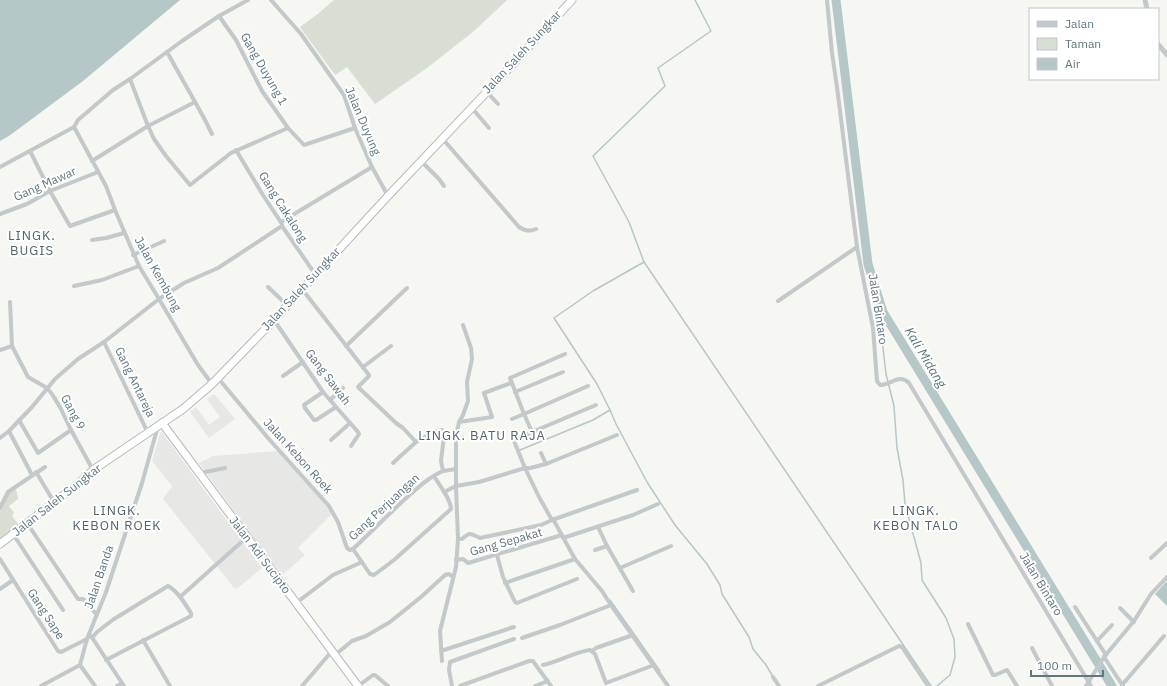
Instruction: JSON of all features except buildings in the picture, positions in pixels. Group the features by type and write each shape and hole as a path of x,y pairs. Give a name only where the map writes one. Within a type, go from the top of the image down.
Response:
{"highway":[{"name":"Jalan Saleh Sungkar","path":"0,544 78,484 93,470 160,425 215,381 274,320 315,274 572,0"},
{"name":"Jalan Adi Sucipto","path":"160,425 199,473 358,686"}],"street":[{"path":"0,166 74,127 78,120 113,90 219,16 248,0"},
{"name":"Jalan Duyung","path":"271,0 300,34 344,95 355,128 372,167 388,196"},
{"name":"Jalan Bintaro","path":"827,0 832,53 838,87 857,247 873,328 877,381 880,385 902,378 911,386 1089,685"},
{"name":"Gang Duyung 1","path":"219,16 236,40 262,91 288,128 304,146 355,128"},
{"path":"167,52 212,134"},
{"path":"130,79 148,126 158,146 190,185 224,157 236,150 288,128"},
{"path":"487,92 498,104"},
{"path":"92,161 148,126 195,102"},
{"path":"472,108 489,128"},
{"name":"Jalan Kembung","path":"74,127 106,186 139,266 160,298 198,365 215,381"},
{"path":"442,138 522,230 528,231 536,229"},
{"path":"30,150 50,191 70,226 115,210"},
{"name":"Gang Cakalong","path":"236,150 263,195 315,274"},
{"path":"421,161 444,186"},
{"path":"104,342 160,298 184,283 218,268 307,206 318,201 372,167"},
{"name":"Gang Mawar","path":"0,214 27,204 50,191 98,172"},
{"path":"92,240 106,238 124,232"},
{"path":"133,254 164,241"},
{"path":"778,301 857,247"},
{"path":"74,286 102,280 139,266"},
{"path":"268,287 287,306"},
{"path":"346,346 407,288"},
{"path":"302,289 369,376 358,387 403,428 416,442"},
{"name":"Gang 9","path":"10,302 12,346 28,377 47,388 61,409 93,470"},
{"name":"Gang Sawah","path":"274,320 323,392 358,434 351,446"},
{"path":"442,661 440,631 453,577 458,540 456,436 459,422 468,401 467,382 472,359 471,348 463,325"},
{"name":"Gang Antareja","path":"0,438 9,431 32,407 55,379 78,359 104,342 148,433"},
{"path":"0,350 12,346"},
{"path":"363,367 391,346"},
{"path":"532,432 510,378 566,354"},
{"path":"283,376 303,362"},
{"path":"515,392 564,372"},
{"name":"Jalan Kebon Roek","path":"215,381 329,506 338,522 347,548 350,550 353,549"},
{"path":"459,422 492,418 484,393 511,383"},
{"path":"512,419 588,386"},
{"path":"330,400 343,388"},
{"path":"323,392 304,405 314,420 336,407"},
{"path":"596,405 514,441 539,498 553,519 575,559 602,591 668,686"},
{"path":"19,420 38,453 71,430"},
{"path":"331,440 350,423"},
{"name":"Jalan Banda","path":"80,664 106,592 160,425"},
{"path":"393,463 416,442 432,433 442,430"},
{"path":"9,431 32,475"},
{"path":"444,492 456,486 479,482 546,464 617,434"},
{"path":"443,472 441,462 444,436"},
{"path":"541,453 546,464"},
{"path":"0,508 8,492 44,467"},
{"path":"199,473 225,468"},
{"path":"434,476 456,469"},
{"path":"36,472 54,502"},
{"name":"Gang Perjuangan","path":"434,476 444,492 451,509 394,560 374,575 370,574 353,549 411,494 434,476"},
{"path":"458,540 462,540 467,534 480,538 541,525 553,519 637,490"},
{"name":"Gang Sepakat","path":"456,560 463,559 468,563 598,527 658,504"},
{"path":"28,523 78,599 85,600 97,615"},
{"path":"598,527 607,546 633,591"},
{"path":"13,534 63,610"},
{"path":"180,597 247,537"},
{"path":"1151,558 1167,543"},
{"path":"595,550 607,546"},
{"path":"620,568 671,546"},
{"path":"497,555 505,583 514,601 517,603 577,579"},
{"name":"Gang Sape","path":"0,559 58,651 61,652 90,637"},
{"path":"505,583 575,559"},
{"path":"296,602 333,575 362,562"},
{"path":"302,686 333,653 352,640 366,636 381,628 421,597 445,575 450,574 453,577"},
{"path":"1089,685 1105,657 1134,622 1151,594 1167,577"},
{"path":"0,589 13,580"},
{"path":"106,660 191,616 191,613 180,597 171,587 165,587 114,619 90,637 106,660 123,684 116,686"},
{"path":"522,638 611,605"},
{"path":"1075,607 1097,641 1122,686 1164,636"},
{"path":"1120,608 1134,622"},
{"path":"968,624 993,675 1007,670 1017,686"},
{"path":"1097,641 1112,625"},
{"path":"441,651 514,627"},
{"path":"543,665 588,650 592,651 596,648 632,635"},
{"path":"452,686 449,670 450,662 514,639"},
{"path":"143,640 170,686"},
{"path":"818,686 899,646 902,647 928,686"},
{"path":"1032,648 1052,686"},
{"path":"592,651 595,654 604,684 654,665"},
{"path":"460,686 529,661 533,661 552,686"},
{"path":"41,686 80,664 95,686"},
{"path":"358,686 375,675 388,686"},
{"path":"773,677 777,686"},
{"path":"535,686 548,681"}],"shaded area":[{"path":"214,394 235,419 209,438 190,412 196,407 209,425 220,417 207,399"},
{"path":"161,431 262,568 238,588 235,589 163,499 172,486 152,461"},
{"path":"278,451 333,513 298,548 305,555 281,576 199,463 213,456"}],"green space":[{"path":"334,0 507,0 474,31 427,68 375,104 347,67 335,75 300,27"},
{"path":"16,489 18,499 9,506 14,513 12,516 18,524 0,539 0,512 9,493"}],"water":[{"path":"0,0 180,0 83,81 9,136 0,141"},
{"path":"1167,581 1167,606 1155,594"}],"waterway":[{"path":"695,0 711,31 658,68 665,86 593,156 629,222 644,262 931,686"},
{"name":"Kali Midang","path":"836,0 868,264 883,312 1112,686"},
{"path":"520,450 593,420 610,410 597,384 554,318 593,291 644,262"},
{"path":"883,312 881,331 886,374 894,406 897,448 903,480 905,504 921,563 922,580 946,618 954,639 955,657 950,675 937,686"},
{"path":"610,410 647,482 675,525 707,564 720,585 722,594 749,637 753,649 772,675"},
{"path":"610,600 660,671"}],"district":[{"name":"LINGK. BUGIS","path":"32,242"},
{"name":"LINGK. BATU RAJA","path":"482,435"},
{"name":"LINGK. KEBON ROEK","path":"117,518"},
{"name":"LINGK. KEBON TALO","path":"916,518"}]}
